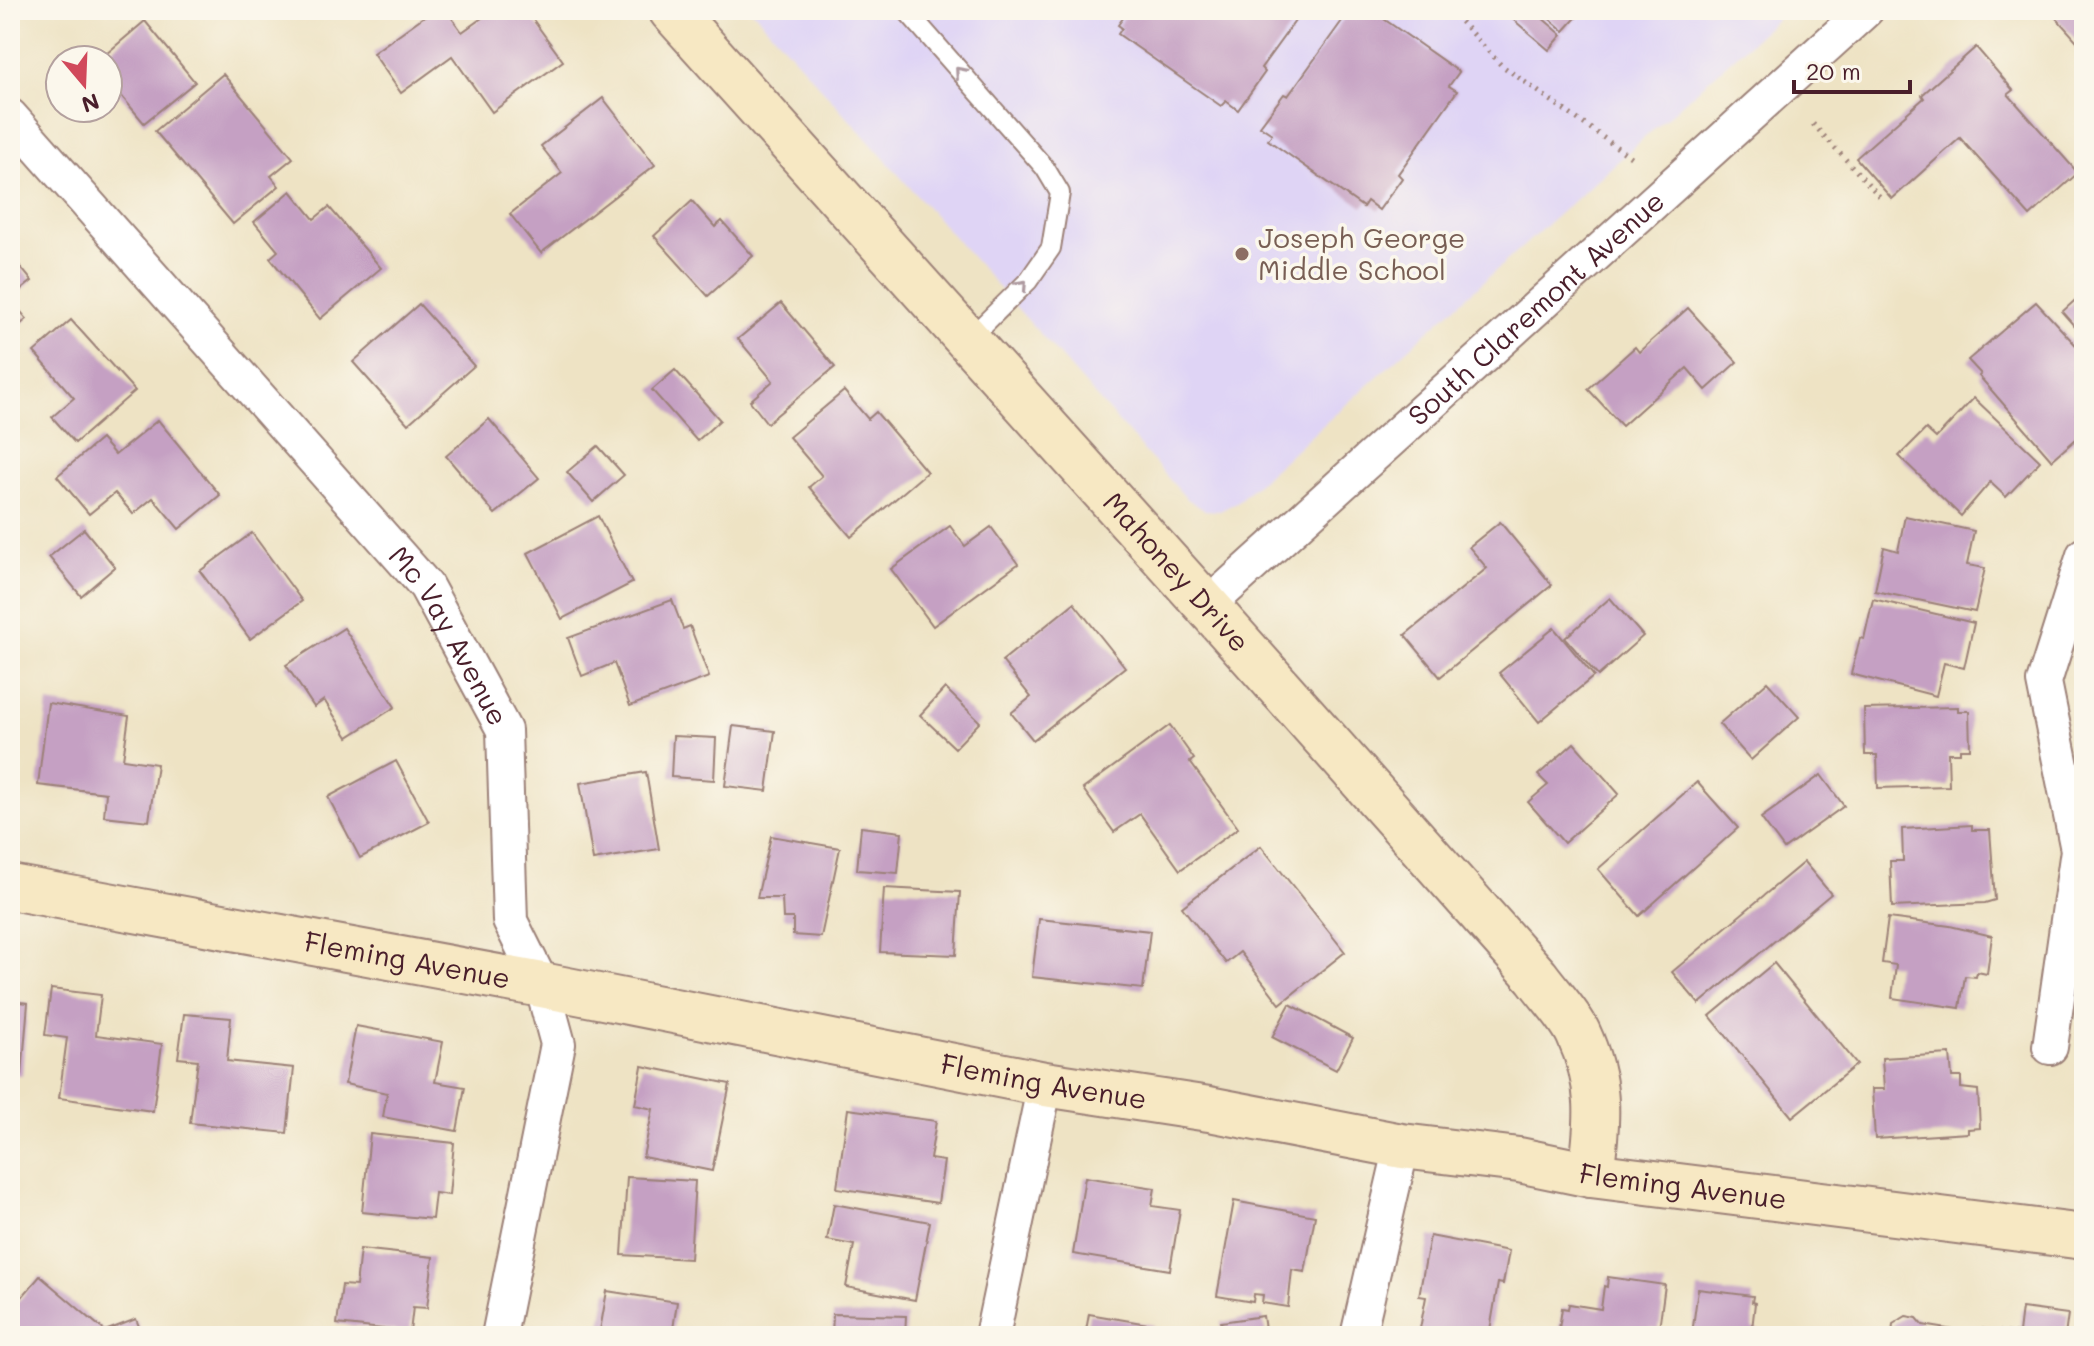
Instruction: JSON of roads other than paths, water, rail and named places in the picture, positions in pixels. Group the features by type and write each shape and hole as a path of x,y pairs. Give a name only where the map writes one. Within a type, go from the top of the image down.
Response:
{"street":[{"name":"Mahoney Drive","path":"671,10 1537,977 1577,1031 1597,1089 1597,1131 1591,1175"},
{"name":"South Claremont Avenue","path":"1207,606 1866,10"},
{"name":"Mc Vay Avenue","path":"10,116 426,586 504,730 510,921 542,985 558,1044 499,1336"},
{"path":"2050,1047 2078,850 2044,682 2084,555"},
{"name":"Fleming Avenue","path":"10,887 542,985 1045,1084 1209,1109 1402,1146 1519,1160 1591,1175 2084,1237"},
{"path":"992,1336 1045,1084"},
{"path":"1358,1336 1402,1146"}],"lane":[{"path":"906,10 1045,168 1060,193 1051,248 1028,281 967,341"}],"place":[{"name":"Joseph George Middle School","path":"1242,254"}]}
